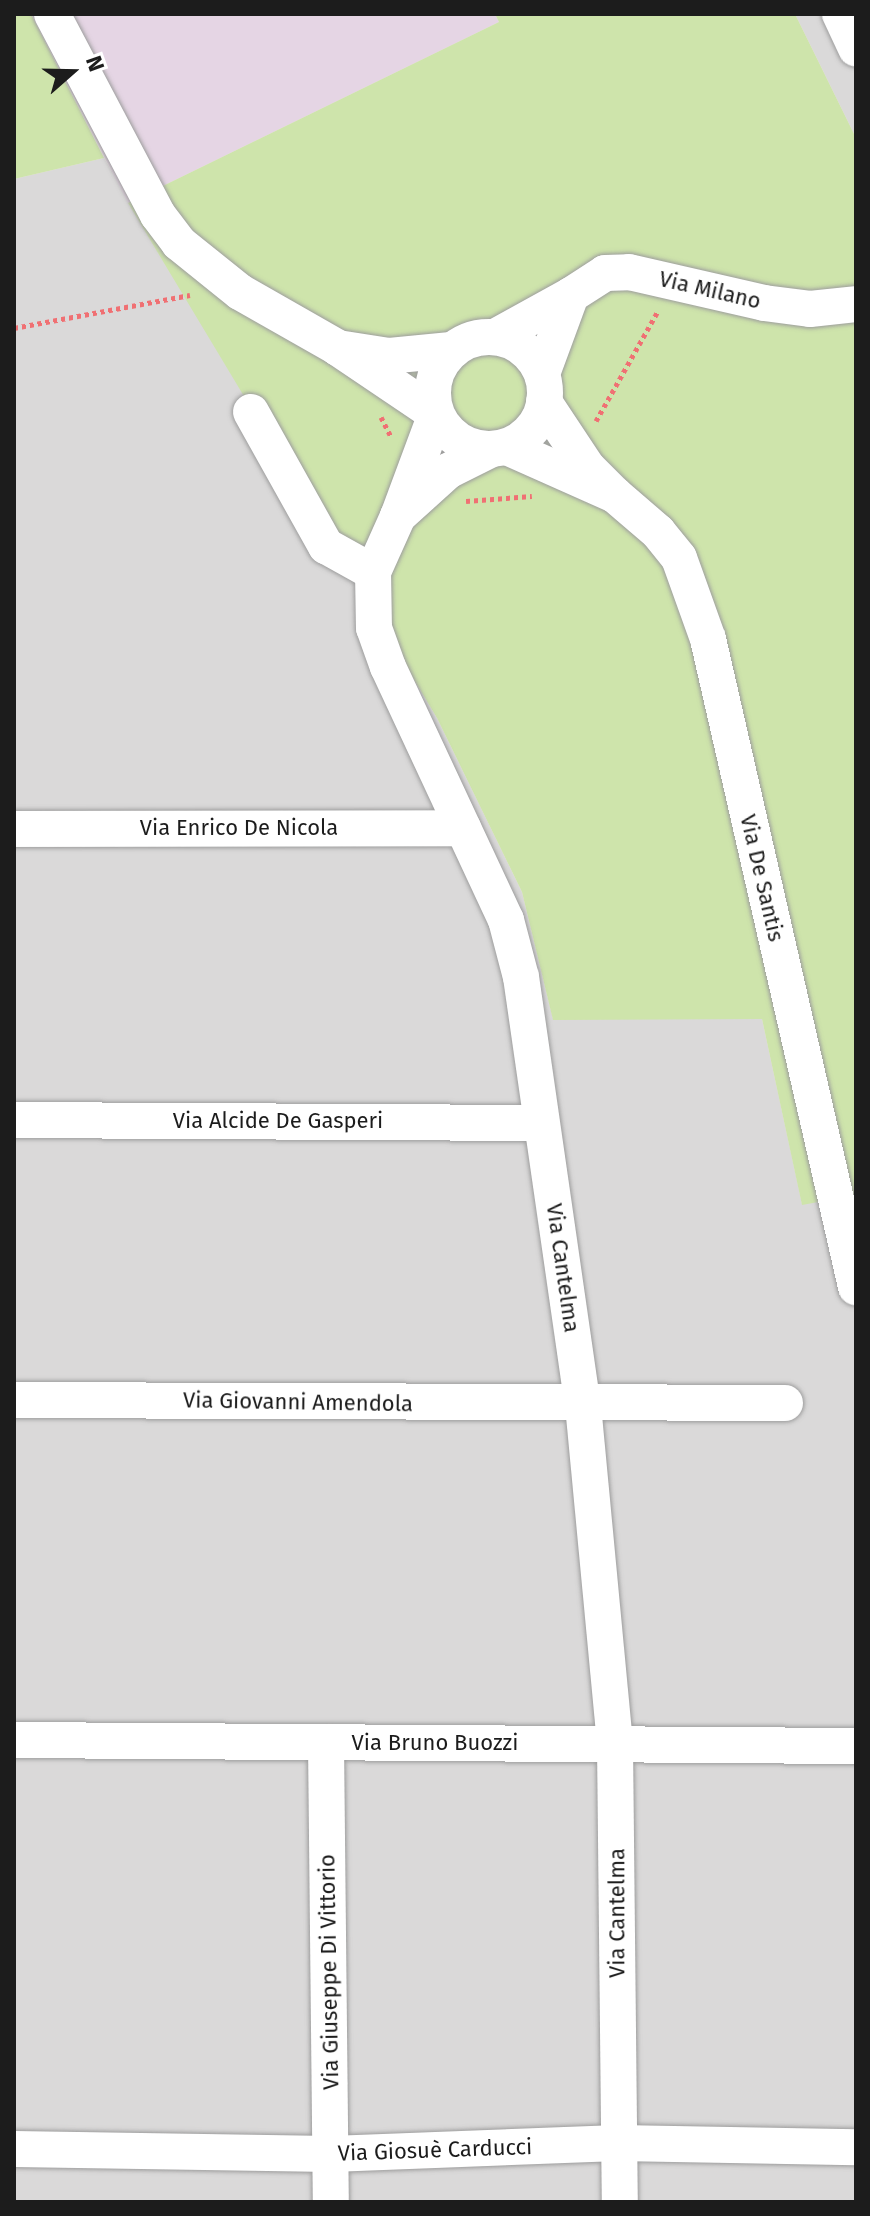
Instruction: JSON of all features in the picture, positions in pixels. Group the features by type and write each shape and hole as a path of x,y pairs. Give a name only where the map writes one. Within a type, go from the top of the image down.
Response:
{"street":[{"path":"52,14 158,215 179,243 240,292 338,348 436,414 457,440 498,448 615,495"},
{"path":"840,14 856,49"},
{"name":"Via Milano","path":"495,337 605,273 629,272 810,309 856,304"},
{"path":"398,516 448,471 498,448 535,425 571,295"},
{"path":"338,348 389,356 451,350 467,341 495,337 520,346 587,467 615,495"},
{"path":"251,412 326,546 373,572 398,516 436,414 433,383 451,350"},
{"name":"Via De Santis","path":"615,495 658,532 679,558 708,639 856,1287"},
{"name":"Via Cantelma","path":"373,572 374,628 506,920 521,977 583,1405 615,1744 620,2202"},
{"name":"Via Enrico De Nicola","path":"14,829 463,828"},
{"name":"Via Alcide De Gasperi","path":"14,1120 541,1123"},
{"name":"Via Giovanni Amendola","path":"14,1400 583,1405 785,1403"},
{"name":"Via Bruno Buozzi","path":"14,1740 856,1746"},
{"name":"Via Giuseppe Di Vittorio","path":"326,1742 331,2202"},
{"name":"Via Giosuè Carducci","path":"14,2149 331,2154 618,2143 856,2147"}],"shaded area":[{"path":"31,14 495,14 499,22 128,203"},
{"path":"795,14 856,14 856,138"},
{"path":"104,158 437,718 522,892 553,1019 762,1019 802,1204 856,1195 856,2202 14,2202 14,179"}],"green space":[{"path":"14,14 31,14 104,158 14,179"},
{"path":"495,14 795,14 856,138 856,1195 802,1205 762,1019 553,1020 522,892 437,718 128,203 499,22"}]}
